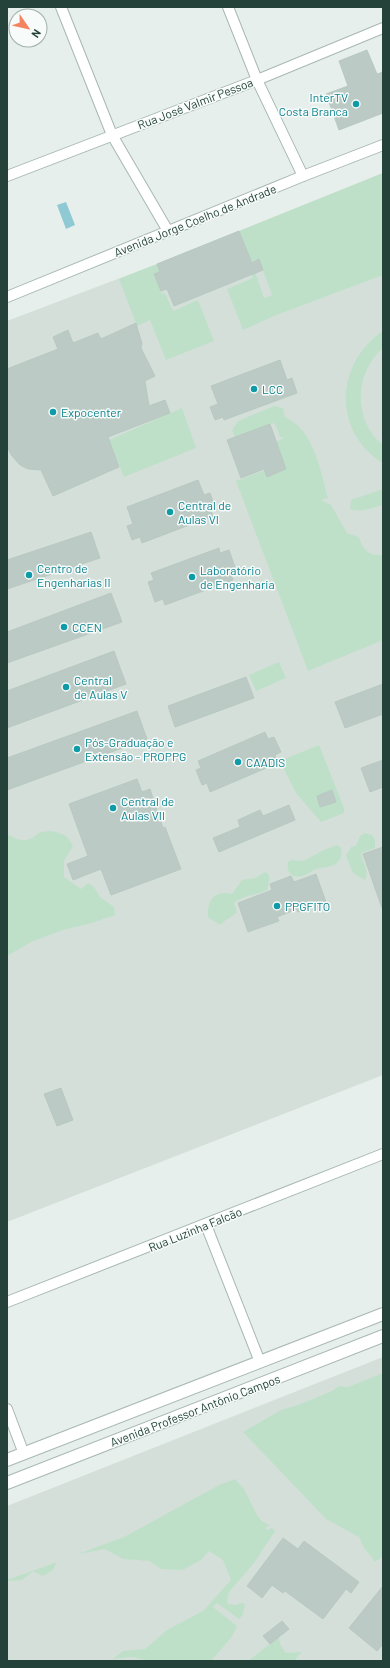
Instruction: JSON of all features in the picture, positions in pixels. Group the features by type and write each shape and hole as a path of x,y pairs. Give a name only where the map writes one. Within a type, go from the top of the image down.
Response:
{"street":[{"path":"61,7 112,135 168,231"},
{"path":"228,7 257,80 303,176"},
{"name":"Rua José Valmir Pessoa","path":"7,176 257,80 383,28"},
{"name":"Avenida Jorge Coelho de Andrade","path":"7,297 303,176 383,145"},
{"name":"Rua Luzinha Falcão","path":"7,1302 206,1225 383,1154"},
{"path":"206,1225 260,1362"},
{"name":"Avenida Professor Antônio Campos","path":"7,1460 383,1314"},
{"name":"Avenida Professor Antônio Campos","path":"7,1483 383,1336"},
{"path":"7,1409 24,1454"},
{"path":"131,1412 137,1433"},
{"path":"100,1424 108,1443"}],"shaded area":[{"path":"383,173 383,1075 7,1222 7,321 157,264"},
{"path":"383,1357 383,1661 7,1661 7,1506"}],"green space":[{"path":"383,173 383,275 274,316 243,330 227,289 253,278 249,268 253,266 264,298 272,295 259,260 252,263 239,231"},
{"path":"157,264 160,272 154,274 162,294 165,293 173,311 198,300 214,341 166,360 150,320 137,326 119,279"},
{"path":"383,331 383,348 373,358 367,370 362,383 361,397 362,410 366,423 373,435 383,445 383,463 366,450 355,434 348,416 346,397 348,379 356,361 367,345"},
{"path":"274,406 283,408 285,417 295,423 310,441 319,464 328,498 321,500 331,505 347,533 359,537 364,549 373,554 383,555 383,640 308,671 236,481 265,470 267,477 286,469 276,442 284,438 280,437 276,426 273,423 235,437 232,430 238,421"},
{"path":"182,408 196,448 124,477 109,440"},
{"path":"383,489 383,505 363,510 350,509 351,500"},
{"path":"279,662 286,678 256,691 249,675"},
{"path":"319,745 344,808 344,813 321,822 296,793 280,761","holes":["332,790 336,801 321,807 317,796"]},
{"path":"51,831 65,835 73,846 64,861 64,877 81,889 88,883 94,887 100,897 114,907 115,915 92,923 63,930 31,942 7,956 7,834 16,839 28,840 40,832"},
{"path":"365,833 372,835 375,840 375,848 361,853 367,873 365,880 353,873 346,856 351,847 356,846 360,836"},
{"path":"337,845 341,848 342,854 336,864 316,869 306,875 298,877 290,874 288,862 292,860 303,861"},
{"path":"265,872 269,875 267,890 234,903 237,912 220,925 208,917 210,901 216,895 226,893 232,894 242,880 255,878"},
{"path":"383,1373 383,1556 375,1562 364,1548 359,1537 326,1519 243,1432 281,1410 298,1405 332,1391 339,1386 348,1387"},
{"path":"235,1479 244,1489 257,1515 262,1521 269,1525 265,1528 268,1530 272,1528 275,1531 254,1563 229,1592 227,1601 228,1604 245,1604 243,1615 239,1619 217,1603 213,1607 237,1626 231,1638 211,1661 149,1661 132,1657 113,1659 123,1651 145,1649 167,1630 203,1611 231,1580 223,1560 209,1551 201,1560 183,1570 161,1569 149,1561 123,1559 105,1549 78,1554 124,1537 219,1485"},
{"path":"57,1562 53,1570 43,1576 33,1571 22,1580 7,1581 7,1580"},
{"path":"279,1637 280,1644 286,1653 302,1652 294,1661 248,1661"}],"water":[{"path":"66,202 75,225 66,229 57,205"}],"building":[{"name":"InterTV Costa Branca","path":"367,50 377,74 383,72 383,113 339,130 326,94 348,86 339,61"},
{"path":"239,231 252,263 259,259 263,270 174,306 167,289 161,291 154,274 160,272 157,264"},
{"name":"Expocenter","path":"136,323 142,344 141,348 155,376 145,381 149,406 165,400 170,413 108,437 119,467 53,496 41,470 28,469 20,465 12,456 7,447 7,369 58,349 53,337 68,330 73,343 98,333 101,339"},
{"name":"LCC","path":"280,360 287,380 292,378 297,393 224,420 223,417 215,420 210,407 218,404 211,386"},
{"path":"270,424 286,469 267,477 264,469 241,478 227,440"},
{"name":"Central de Aulas VI","path":"198,480 204,495 210,493 215,507 210,509 213,516 142,543 140,537 132,540 127,526 133,524 127,507"},
{"name":"Centro de Engenharias II","path":"91,532 100,558 7,589 7,560"},
{"name":"Laboratório de Engenharia","path":"219,548 220,553 229,550 235,567 229,569 233,580 165,605 163,599 155,602 148,582 154,580 151,573"},
{"name":"CCEN","path":"111,593 122,622 7,663 7,632"},
{"name":"Central de Aulas V","path":"114,651 126,684 7,728 7,691"},
{"path":"246,677 254,698 175,727 168,706"},
{"path":"383,684 383,714 345,728 335,702"},
{"name":"Pós-Graduação e Extensão - PROPPG","path":"137,711 147,739 7,790 7,758"},
{"name":"CAADIS","path":"265,732 268,739 274,737 281,752 275,755 278,763 210,792 207,783 202,785 196,770 201,768 198,761"},
{"path":"383,760 383,787 370,792 361,768"},
{"path":"137,779 142,792 150,789 163,828 165,827 181,869 111,895 101,869 73,880 67,864 88,856 69,804"},
{"path":"332,790 336,802 320,807 317,796"},
{"path":"289,805 295,820 219,852 213,838 240,827 238,820 260,810 263,816"},
{"path":"383,847 383,908 382,908 363,854"},
{"name":"PPGFITO","path":"316,874 326,902 298,912 297,909 277,917 279,921 248,932 238,903 272,890 270,884 291,876 294,882"},
{"path":"61,1088 73,1120 57,1126 44,1094"},
{"path":"283,1538 298,1549 304,1541 359,1582 351,1593 346,1589 323,1619 285,1591 283,1593 272,1585 262,1598 247,1586"},
{"path":"383,1586 383,1644 377,1651 349,1628"},
{"path":"282,1621 289,1629 270,1644 263,1636"}],"place":[{"name":"InterTV Costa Branca","path":"356,104"},
{"name":"LCC","path":"254,389"},
{"name":"Expocenter","path":"53,412"},
{"name":"Central de Aulas VI","path":"170,512"},
{"name":"Centro de Engenharias II","path":"29,575"},
{"name":"Laboratório de Engenharia","path":"192,577"},
{"name":"CCEN","path":"64,627"},
{"name":"Central de Aulas V","path":"66,687"},
{"name":"Pós-Graduação e Extensão - PROPPG","path":"77,749"},
{"name":"CAADIS","path":"238,762"},
{"name":"Central de Aulas VII","path":"113,808"},
{"name":"PPGFITO","path":"277,906"}]}
